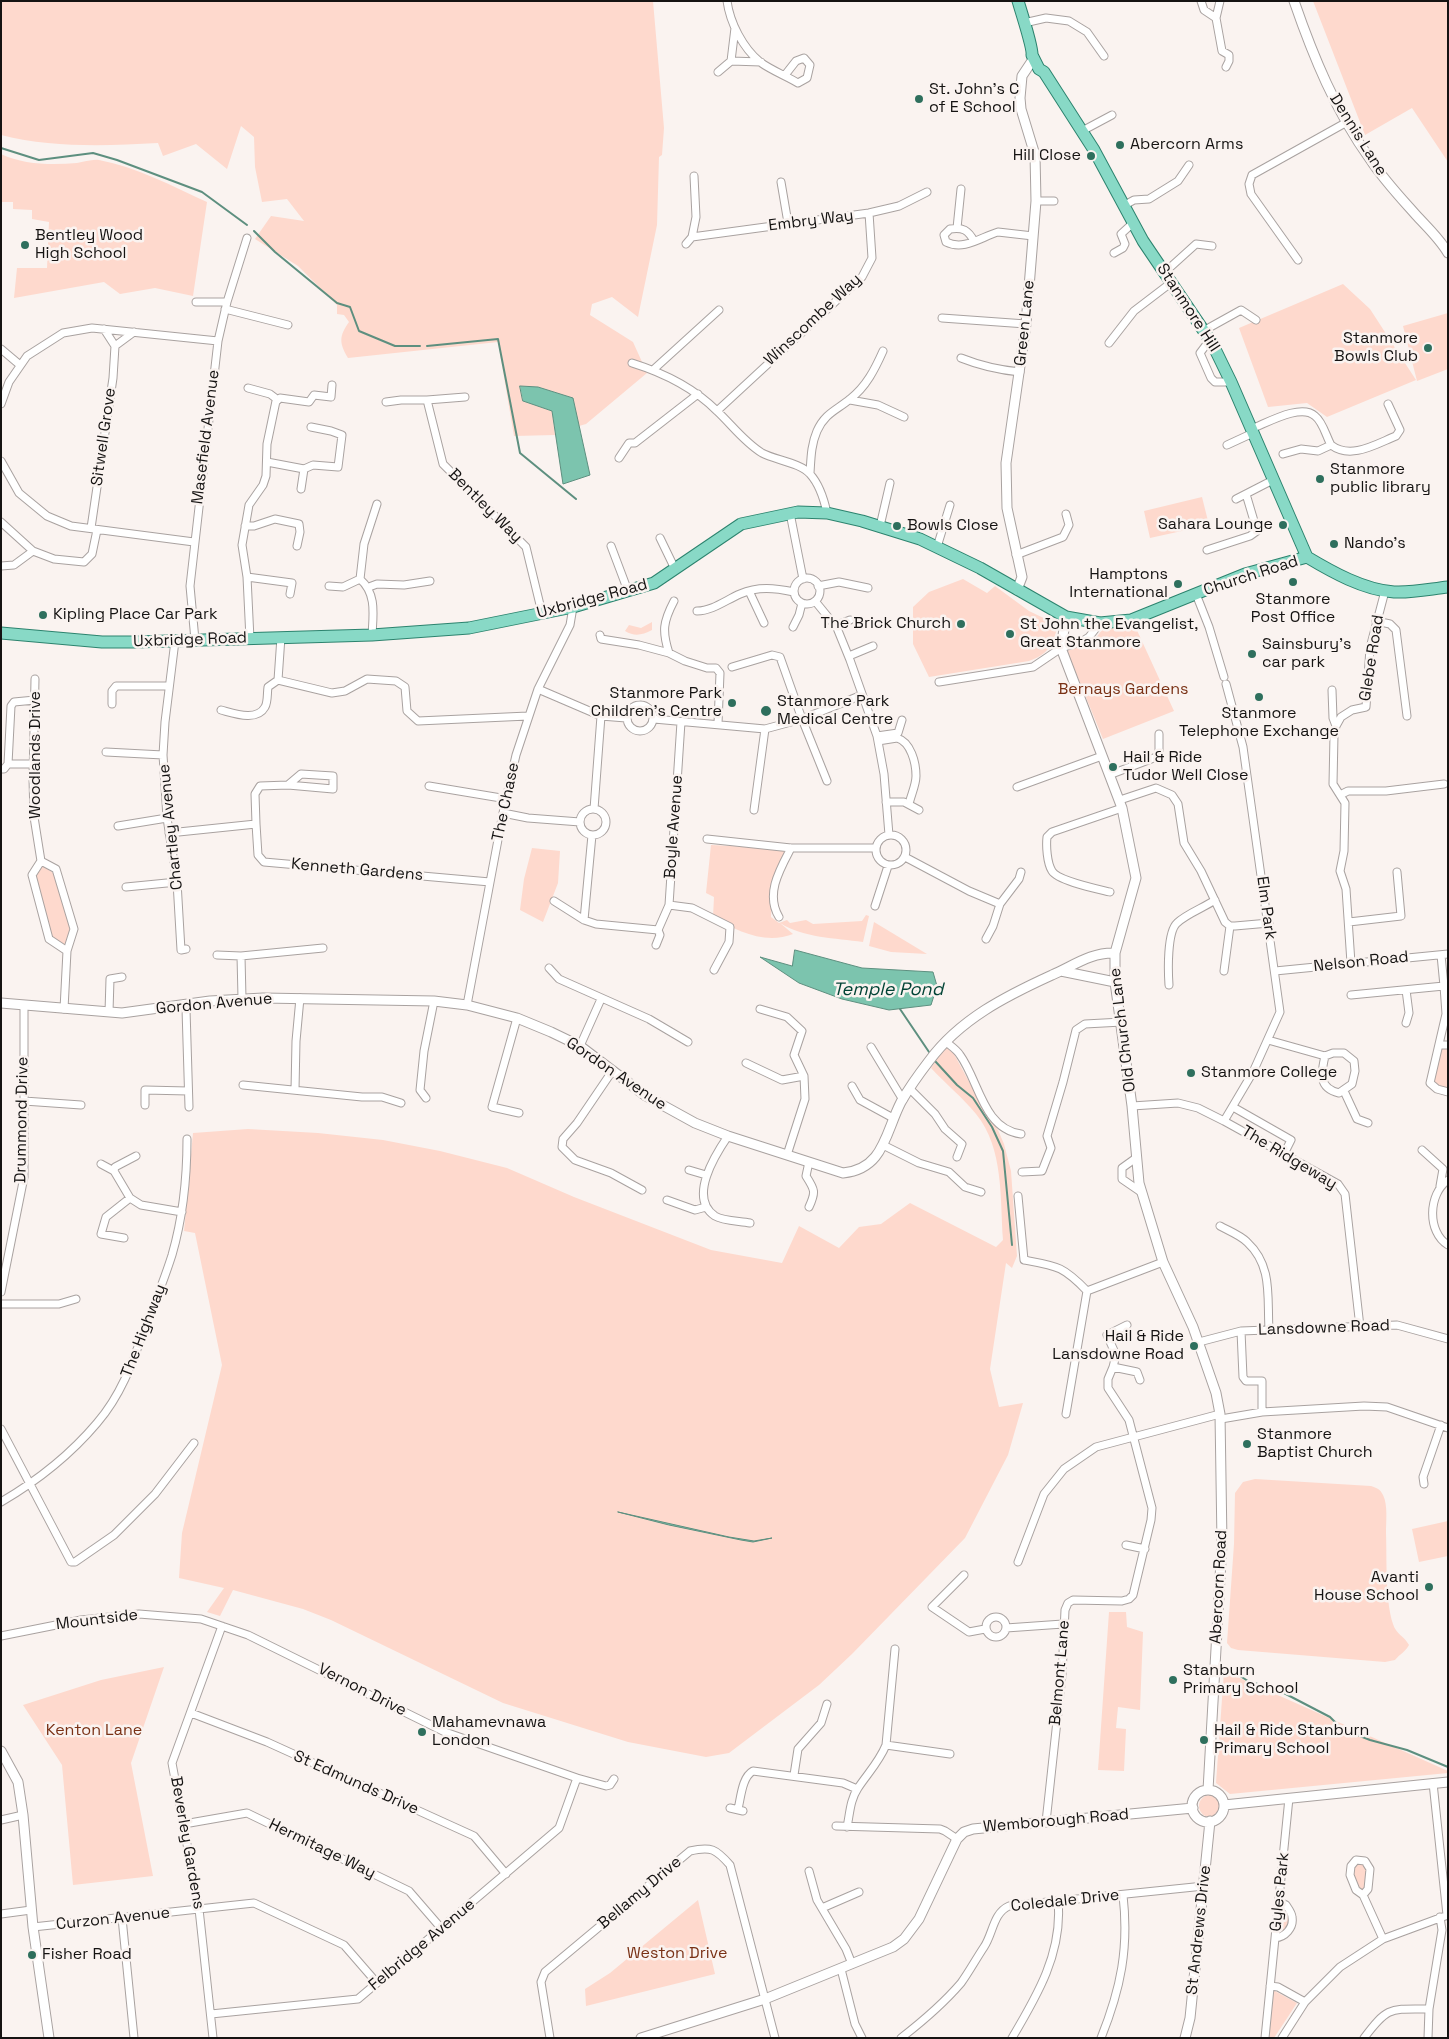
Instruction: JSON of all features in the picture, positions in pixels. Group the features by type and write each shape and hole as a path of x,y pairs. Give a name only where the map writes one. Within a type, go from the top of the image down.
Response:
{"main road":[{"name":"Stanmore Hill","path":"1018,1 1039,69 1044,72 1094,150 1133,223 1212,343 1308,558"},
{"name":"Uxbridge Road","path":"1,633 102,642 372,635 469,628 573,607 654,583 742,524 790,513 827,513 880,526 937,547 980,568 1066,617 1100,623 1131,620 1196,594"},
{"path":"1308,558 1352,580 1385,591 1403,592 1448,587"},
{"name":"Church Road","path":"1196,594 1245,574 1308,558"}],"street":[{"path":"727,1 735,28 745,46 761,62 785,75"},
{"path":"1201,1 1204,10 1216,18"},
{"path":"1220,1 1216,18 1222,52 1229,55 1226,67"},
{"name":"Dennis Lane","path":"1294,1 1307,39 1328,86 1369,159 1448,253"},
{"path":"1024,24 1046,18 1069,21 1087,32 1104,56"},
{"path":"731,61 735,28"},
{"name":"Green Lane","path":"1017,590 1022,577 1007,508 1006,463 1026,324 1036,201 1035,155 1021,109 1020,85 1033,54"},
{"path":"718,72 731,61 761,62"},
{"path":"1082,131 1112,114"},
{"path":"1298,260 1251,194 1249,184 1252,175 1347,122"},
{"path":"1123,206 1134,200 1149,199 1178,181 1189,165"},
{"path":"686,244 692,237 696,217 694,176"},
{"path":"781,182 788,223"},
{"path":"957,228 961,189"},
{"name":"Embry Way","path":"692,237 869,213 899,206 927,192"},
{"path":"1036,201 1054,201"},
{"name":"Winscombe Way","path":"717,411 862,276 872,258 869,213"},
{"path":"1114,253 1123,248 1125,244 1121,234 1133,223"},
{"path":"974,242 968,232 957,228 950,229 945,233 944,238 946,242 958,245 974,242 998,232 1033,236"},
{"name":"Masefield Avenue","path":"195,640 190,586 218,341 226,306 247,238"},
{"path":"1165,272 1179,262 1187,251 1196,244 1212,246"},
{"path":"1109,343 1134,312 1172,282"},
{"path":"196,302 226,306 288,325"},
{"path":"654,370 719,310"},
{"path":"1205,330 1241,310 1256,320"},
{"path":"942,318 1026,324"},
{"path":"1,404 9,382 27,356 62,333 92,328 218,341"},
{"path":"104,329 115,346 134,332"},
{"path":"1212,343 1206,345 1200,353 1211,378 1215,382 1231,382"},
{"name":"Sitwell Grove","path":"33,551 54,559 84,562 92,554 113,378 115,346"},
{"path":"1,349 20,366"},
{"path":"827,513 823,496 810,473 811,448 817,429 831,411 850,400 874,370 883,351"},
{"path":"961,358 982,366 1020,372"},
{"path":"632,363 654,370 685,385 717,411 742,438 762,453 810,473"},
{"path":"250,639 247,577 242,545 249,505 266,476 267,444 276,401 280,398 309,402 314,395 331,397 332,385"},
{"path":"248,388 270,394 278,400"},
{"path":"619,458 629,443 635,443 698,394"},
{"path":"386,402 465,397"},
{"name":"Bentley Way","path":"427,400 443,464 526,547 542,613"},
{"path":"850,400 878,404 904,417"},
{"path":"1227,445 1252,431 1303,410 1316,416 1330,444 1346,452 1354,452 1396,436 1400,430 1388,404"},
{"path":"267,462 304,469 313,465 338,467 342,435 331,430 311,428"},
{"path":"1283,454 1301,449 1318,451 1330,444"},
{"path":"1,462 19,493 46,516 71,526 194,542"},
{"path":"301,489 304,469"},
{"path":"1236,499 1273,480"},
{"path":"880,526 890,483"},
{"path":"1208,550 1250,536 1257,531 1246,494"},
{"path":"360,579 364,544 377,504"},
{"path":"937,547 950,505"},
{"path":"790,513 803,579"},
{"path":"1016,555 1063,537 1069,525 1066,514"},
{"path":"245,526 254,526 275,519 299,524 300,532 297,546"},
{"path":"1,522 33,551 14,566 1,566"},
{"path":"660,538 674,569"},
{"path":"611,546 628,591"},
{"path":"247,577 292,583 290,594"},
{"path":"329,586 343,587 360,579"},
{"path":"360,579 368,586 373,601 372,635"},
{"path":"803,579 812,579 818,586 820,593 815,601 806,604 802,603 794,592 796,585 803,579"},
{"path":"368,586 430,582"},
{"path":"818,586 839,582 868,588"},
{"path":"697,611 705,611 749,591 774,588 794,592"},
{"path":"749,591 764,623"},
{"name":"Glebe Road","path":"1336,726 1341,716 1352,710 1366,707 1370,648 1385,591"},
{"name":"Elm Park","path":"1196,594 1209,627 1243,747 1280,1012 1253,1072 1224,1121"},
{"path":"669,653 664,630 665,619 674,601"},
{"path":"815,601 835,626 849,656 877,739 884,774 889,835"},
{"path":"793,628 802,603"},
{"name":"The Chase","path":"467,1005 503,813 516,755 538,689 570,625 573,607"},
{"name":"Old Church Lane","path":"1066,617 1062,648 1121,804 1136,878 1115,953 1115,982 1122,1022 1136,1158 1142,1192 1163,1262 1199,1342 1216,1393 1221,1416"},
{"path":"835,626 850,620"},
{"path":"1376,621 1390,624 1396,630 1407,716"},
{"path":"939,682 1033,667 1062,648 1081,642 1089,637 1100,623"},
{"path":"600,635 601,639 669,653 685,662 707,668 716,668 720,673 718,724"},
{"path":"278,680 281,637"},
{"name":"Chartley Avenue","path":"175,641 163,755 167,818 177,882 181,950 186,949"},
{"path":"849,656 872,646"},
{"path":"732,667 772,654 780,658 826,781"},
{"name":"Woodlands Drive","path":"35,679 34,817 41,860 32,875 49,939 68,951"},
{"path":"221,710 242,715 257,714 265,707 268,687 278,680 332,693 345,691 367,679 396,681 405,687 407,711 418,721 528,716"},
{"path":"112,704 112,691 116,686 169,686"},
{"path":"538,689 601,716 626,718"},
{"path":"1332,690 1333,718 1336,726 1334,735 1333,784 1345,803 1344,851 1340,871 1346,889 1352,963"},
{"path":"654,719 765,729 802,719 862,695"},
{"path":"1,769 4,769 8,764 11,706 14,702 35,700"},
{"path":"640,704 649,708 654,719 650,728 639,732 630,728 626,718 630,709 640,704"},
{"path":"594,810 601,716"},
{"path":"877,739 898,733 902,720"},
{"name":"Boyle Avenue","path":"656,945 660,935 658,930 669,905 681,722"},
{"path":"754,810 765,729"},
{"path":"1109,775 1158,756 1159,734"},
{"path":"877,739 897,738 904,742 909,749 914,760 916,777 909,804"},
{"path":"106,752 163,755"},
{"path":"1017,787 1102,756"},
{"path":"8,764 34,764"},
{"path":"301,774 333,776 333,789 288,785 301,774"},
{"path":"1340,795 1348,791 1386,791 1444,784"},
{"name":"Kenneth Gardens","path":"288,785 260,786 254,794 258,855 264,862 490,882"},
{"path":"429,786 506,799"},
{"path":"1110,892 1056,876 1050,867 1048,837 1052,832 1156,788 1172,795 1178,804 1184,843 1201,871 1221,916 1230,926 1224,971"},
{"path":"886,802 909,804 918,810"},
{"path":"594,810 602,813 606,822 602,830 592,835 584,831 580,822 584,813 594,810"},
{"path":"503,813 528,818 580,822"},
{"path":"118,826 167,818"},
{"path":"169,833 256,824"},
{"path":"584,920 592,835"},
{"path":"895,835 904,841 907,849 905,857 898,865 888,866 879,860 876,848 881,838 895,835"},
{"path":"708,839 792,848 876,848"},
{"path":"779,917 775,910 773,894 778,872 792,848"},
{"path":"905,857 969,892 1000,904"},
{"path":"41,860 56,869 74,929 68,951 64,1009"},
{"path":"875,906 888,866"},
{"path":"986,939 993,926 1000,904 1022,872"},
{"path":"1349,922 1401,916 1398,872"},
{"path":"126,887 177,882"},
{"path":"1169,985 1168,966 1173,929 1177,923 1215,900"},
{"path":"554,901 584,920 596,924 658,930"},
{"path":"669,905 692,908 730,927 729,942 714,970"},
{"path":"1230,926 1269,923"},
{"path":"216,955 241,956 324,948"},
{"name":"Gordon Avenue","path":"1,1003 122,1013 242,998 434,1001 467,1005 517,1018 580,1046 646,1096 670,1110 728,1136 843,1173 853,1172 867,1166 878,1156 893,1118 910,1089 934,1055 973,1018 1006,996 1061,971 1080,960 1103,952 1115,953"},
{"path":"1444,954 1444,986 1447,1008 1430,1083 1437,1089 1448,1092"},
{"name":"Nelson Road","path":"1275,971 1444,954"},
{"path":"241,956 242,998"},
{"path":"548,968 559,979 649,1019 688,1042"},
{"path":"1061,971 1115,982"},
{"path":"108,1012 110,979 122,977"},
{"path":"1351,995 1444,986"},
{"path":"1406,990 1409,1013 1406,1023"},
{"path":"295,1090 300,998"},
{"path":"580,1046 601,999"},
{"path":"426,1098 420,1090 424,1051 434,1001"},
{"path":"184,1004 186,1009 189,1107"},
{"name":"Drummond Drive","path":"1,1292 24,1177 24,1006"},
{"path":"760,1009 787,1017 802,1031 794,1055 804,1076 805,1098 787,1155"},
{"path":"517,1018 492,1107 519,1113"},
{"path":"1022,1172 1042,1171 1051,1148 1047,1136 1076,1030 1085,1024 1122,1022"},
{"path":"1268,1040 1325,1056 1344,1053 1354,1061 1356,1071 1352,1084 1344,1091 1330,1090 1324,1082 1321,1073 1325,1056"},
{"path":"946,1042 960,1055 990,1114 1000,1126 1010,1133 1021,1134"},
{"path":"1439,1045 1448,1045"},
{"path":"871,1047 903,1100"},
{"path":"746,1063 782,1080 804,1076"},
{"path":"613,1070 577,1123 563,1139 562,1147 575,1160 611,1173 642,1190"},
{"path":"243,1085 362,1098 382,1097 401,1103"},
{"path":"852,1086 860,1100 893,1118"},
{"path":"910,1089 935,1114 945,1129 962,1144 957,1157"},
{"path":"145,1105 145,1090 188,1091"},
{"path":"1344,1091 1357,1119 1368,1124"},
{"path":"24,1100 81,1105"},
{"name":"The Ridgeway","path":"1132,1106 1178,1103 1198,1108 1338,1184 1345,1194 1360,1326"},
{"path":"1233,1107 1291,1140 1284,1154"},
{"path":"728,1136 712,1161 706,1176 704,1196 706,1206 716,1217 750,1223"},
{"name":"The Highway","path":"1,1502 30,1485 68,1454 98,1423 127,1379 172,1254 182,1212 187,1138"},
{"path":"883,1145 919,1163 949,1172 965,1186 981,1192"},
{"path":"1422,1150 1445,1169 1434,1204 1433,1226 1437,1235 1448,1245"},
{"path":"114,1171 115,1168 136,1156"},
{"path":"1136,1158 1122,1168 1122,1179 1142,1192"},
{"path":"809,1162 806,1176 814,1189 815,1195 809,1207"},
{"path":"101,1164 114,1171 130,1198 141,1205 182,1212"},
{"path":"689,1170 706,1176"},
{"path":"1440,1186 1448,1180"},
{"path":"1018,1196 1024,1260 1054,1266 1071,1274 1086,1291"},
{"path":"124,1238 101,1234 106,1218 130,1198"},
{"path":"667,1200 696,1210 706,1206"},
{"path":"1220,1226 1246,1241 1261,1258 1266,1270 1269,1329"},
{"path":"1086,1291 1163,1262"},
{"path":"1066,1414 1086,1291"},
{"path":"1,1304 59,1304 76,1299"},
{"name":"Lansdowne Road","path":"1199,1342 1241,1331 1396,1325 1448,1339"},
{"name":"Belmont Lane","path":"1046,1822 1062,1674 1065,1610 1068,1603 1073,1600 1129,1599 1133,1595 1145,1549 1152,1508 1129,1420 1108,1388 1108,1378 1114,1367 1116,1355 1107,1335 1127,1326"},
{"path":"1241,1331 1242,1377 1246,1381 1262,1381 1262,1412"},
{"path":"1114,1367 1137,1372 1140,1380"},
{"path":"1018,1562 1044,1494 1064,1469 1096,1447 1221,1416 1364,1406 1387,1407 1444,1427 1423,1476 1424,1484"},
{"name":"Abercorn Road","path":"1208,1790 1222,1543 1221,1416"},
{"path":"1,1429 71,1562 75,1562 114,1535 156,1494 194,1443"},
{"path":"1126,1545 1145,1549"},
{"path":"964,1575 932,1607 969,1632 985,1629"},
{"name":"Mountside","path":"1,1636 81,1620 139,1614 201,1619 222,1626"},
{"path":"995,1617 1004,1621 1006,1628 1004,1634 998,1638 991,1637 985,1629 987,1622 995,1617"},
{"path":"1006,1628 1063,1624"},
{"name":"Beverley Gardens","path":"213,2038 199,1908 172,1763 222,1626"},
{"name":"Vernon Drive","path":"222,1626 248,1635 294,1656 444,1732 577,1778 606,1786 610,1785 614,1779"},
{"path":"847,1826 850,1805 857,1789 881,1757 886,1745 895,1649"},
{"path":"794,1776 798,1749 821,1723 827,1704"},
{"name":"St Edmunds Drive","path":"191,1714 267,1742 474,1836 506,1874"},
{"path":"886,1745 950,1754"},
{"path":"1,1751 18,1782 23,1815 33,1927 49,2038"},
{"path":"730,1808 741,1810 746,1778 753,1771 843,1783 857,1789"},
{"name":"Felbridge Avenue","path":"211,2014 358,1999 559,1828 577,1778"},
{"path":"1224,1805 1448,1782"},
{"path":"1282,2038 1306,2002 1340,1967 1383,1939 1448,1915 1433,1783"},
{"path":"1208,1790 1217,1792 1224,1805 1221,1815 1210,1821 1199,1818 1193,1808 1195,1797 1199,1793 1208,1790"},
{"name":"Gyles Park","path":"1265,2038 1289,1798"},
{"name":"Wemborough Road","path":"957,1839 964,1832 974,1829 1193,1808"},
{"name":"Hermitage Way","path":"184,1824 247,1813 409,1891 441,1928"},
{"path":"1,1820 23,1815"},
{"name":"St Andrews Drive","path":"1185,2038 1190,2018 1210,1821"},
{"path":"641,2038 671,2034 841,1969 892,1947 912,1929 919,1920 957,1839 940,1829 836,1826"},
{"name":"Bellamy Drive","path":"550,2038 541,1982 545,1972 690,1851 705,1847 720,1853 730,1865 775,2038"},
{"path":"1363,1895 1368,1889 1370,1869 1364,1861 1356,1860 1351,1866 1350,1875 1356,1890 1363,1895 1383,1939"},
{"path":"809,1871 818,1900 846,1948 852,1964"},
{"name":"Coledale Drive","path":"901,2038 930,2015 961,1982 986,1943 1002,1909 1009,1906 1204,1886"},
{"path":"822,1908 859,1892"},
{"path":"1101,2038 1115,2004 1124,1963 1126,1922 1123,1895"},
{"path":"1012,2038 1037,1998 1051,1963 1060,1918 1058,1901"},
{"path":"1275,1938 1282,1937 1290,1930 1292,1917 1286,1905 1278,1902"},
{"name":"Curzon Avenue","path":"33,1927 254,1903 344,1946 377,1983"},
{"path":"1,1914 31,1910"},
{"path":"122,1918 134,2038"},
{"path":"1428,2038 1429,2009 1442,1930 1440,1918"},
{"path":"841,1969 855,2024 862,2038"},
{"path":"1270,1986 1278,1987 1306,2002"},
{"path":"1364,2038 1378,2020 1393,2009 1429,2009"}],"green space":[{"path":"1,1 653,1 664,128 662,155 659,157 657,225 638,317 612,297 592,304 590,315 633,342 647,373 586,424 579,426 573,398 538,387 520,386 523,401 552,411 555,435 514,436 498,342 348,358 341,340 343,331 349,322 344,315 337,314 337,305 298,266 255,239 271,216 304,221 287,199 262,202 255,167 254,137 241,126 227,169 196,144 163,156 158,143 59,144 1,135"},
{"path":"1313,1 1448,1 1448,162 1412,108 1365,135"},
{"path":"1,154 19,160 48,164 68,164 91,160 113,163 154,178 207,202 193,296 155,288 120,294 104,282 14,298 17,268 47,268 49,222 32,219 32,210 13,209 13,202 1,202"},
{"path":"1343,284 1370,309 1416,380 1327,417 1307,403 1268,407 1239,328"},
{"name":"Stanmore Bowls Club","path":"1448,313 1448,369 1417,381 1403,326"},
{"path":"1202,497 1209,525 1150,538 1144,511"},
{"path":"963,579 987,593 995,586 1029,611 1054,623 1057,629 1048,649 1040,656 1029,661 929,677 913,644 913,607 929,592"},
{"path":"652,622 652,630 645,633 635,635 625,631 629,625 641,628"},
{"name":"Bernays Gardens","path":"1135,626 1174,711 1103,739 1067,651 1093,642 1104,627"},
{"path":"711,845 771,848 785,851 786,853 773,877 771,917 779,923 787,920 790,923 806,920 813,924 862,921 866,915 869,916 863,942 809,935 780,923 793,934 783,937 762,937 741,931 713,917 714,897 706,893"},
{"path":"532,848 560,851 558,883 543,922 520,910 524,879"},
{"path":"42,865 56,875 70,927 66,946 50,938 35,876"},
{"path":"874,922 927,954 891,952 869,946"},
{"path":"947,1048 954,1054 986,1113 998,1130 1011,1171 1017,1256 1012,1268 1006,1263 990,1369 999,1407 1023,1403 1008,1455 965,1538 852,1654 819,1685 729,1753 706,1757 628,1742 503,1703 331,1620 303,1609 233,1590 220,1616 207,1612 224,1588 179,1578 182,1533 222,1365 195,1233 184,1231 193,1133 248,1129 318,1133 383,1140 440,1151 507,1168 574,1197 711,1250 782,1263 799,1226 839,1248 859,1227 881,1224 910,1203 996,1247 1003,1240 1001,1191 996,1158 992,1142 976,1114 931,1068 940,1054"},
{"path":"1440,1049 1448,1049 1448,1090 1439,1088 1433,1080"},
{"path":"1255,1479 1371,1486 1381,1491 1385,1499 1386,1508 1387,1579 1390,1614 1394,1627 1409,1645 1395,1660 1385,1662 1238,1650 1231,1648 1227,1643 1234,1544 1235,1493 1243,1482"},
{"path":"1448,1521 1448,1556 1419,1562 1412,1529"},
{"path":"1109,1612 1126,1612 1127,1627 1143,1632 1140,1710 1118,1707 1116,1728 1126,1729 1124,1771 1098,1770"},
{"name":"Kenton Lane","path":"164,1667 131,1763 153,1876 73,1885 62,1765 23,1705 101,1680"},
{"path":"1224,1671 1448,1771 1448,1773 1230,1794 1216,1783"},
{"path":"1210,1795 1218,1798 1221,1806 1218,1814 1210,1817 1202,1814 1199,1806 1202,1798"},
{"path":"1361,1862 1367,1866 1368,1888 1361,1892 1352,1875 1355,1866"},
{"name":"Weston Drive","path":"698,1900 715,1974 586,2006 585,1989 610,1973"},
{"path":"1283,1907 1288,1910 1288,1927 1280,1934"},
{"path":"1273,1990 1297,2003 1274,2038 1269,2038"}],"water":[{"path":"520,386 538,387 573,398 590,475 563,484 552,411 523,401"},
{"name":"Temple Pond","path":"795,950 862,968 933,972 937,986 931,1005 889,1010 842,999 799,983 760,957 792,966"},
{"path":"618,1512 729,1537 754,1541 772,1538 753,1542 741,1540"}],"waterway":[{"path":"1,148 39,160 93,153 117,160 202,192 247,225"},
{"path":"254,231 275,252 337,303 350,307 359,331 395,346 420,346"},
{"path":"427,346 498,339 520,453 576,499"},
{"path":"900,1009 929,1052"},
{"path":"935,1061 957,1085 973,1098 992,1127 1003,1151 1012,1245"},
{"path":"1224,1666 1248,1681 1280,1691 1330,1717 1342,1729 1370,1740 1407,1750 1448,1767"}],"place":[{"name":"St. John's C of E School","path":"919,99"},
{"name":"Abercorn Arms","path":"1120,145"},
{"name":"Hill Close","path":"1091,156"},
{"name":"Bentley Wood High School","path":"25,245"},
{"name":"Stanmore Bowls Club","path":"1428,348"},
{"name":"Stanmore public library","path":"1320,479"},
{"name":"Sahara Lounge","path":"1283,525"},
{"name":"Bowls Close","path":"897,526"},
{"name":"Nando's","path":"1334,544"},
{"name":"Stanmore Post Office","path":"1293,582"},
{"name":"Hamptons International","path":"1178,584"},
{"name":"Kipling Place Car Park","path":"43,615"},
{"name":"The Brick Church","path":"961,624"},
{"name":"St John the Evangelist, Great Stanmore","path":"1010,634"},
{"name":"Sainsbury's car park","path":"1252,654"},
{"name":"Stanmore Telephone Exchange","path":"1259,697"},
{"name":"Stanmore Park Children's Centre","path":"732,703"},
{"name":"Stanmore Park Medical Centre","path":"766,711"},
{"name":"Hail & Ride Tudor Well Close","path":"1113,767"},
{"name":"Stanmore College","path":"1191,1073"},
{"name":"Hail & Ride Lansdowne Road","path":"1194,1346"},
{"name":"Stanmore Baptist Church","path":"1247,1444"},
{"name":"Avanti House School","path":"1429,1587"},
{"name":"Stanburn Primary School","path":"1173,1680"},
{"name":"Mahamevnawa London","path":"422,1732"},
{"name":"Hail & Ride Stanburn Primary School","path":"1204,1740"},
{"name":"Fisher Road","path":"32,1955"}]}
